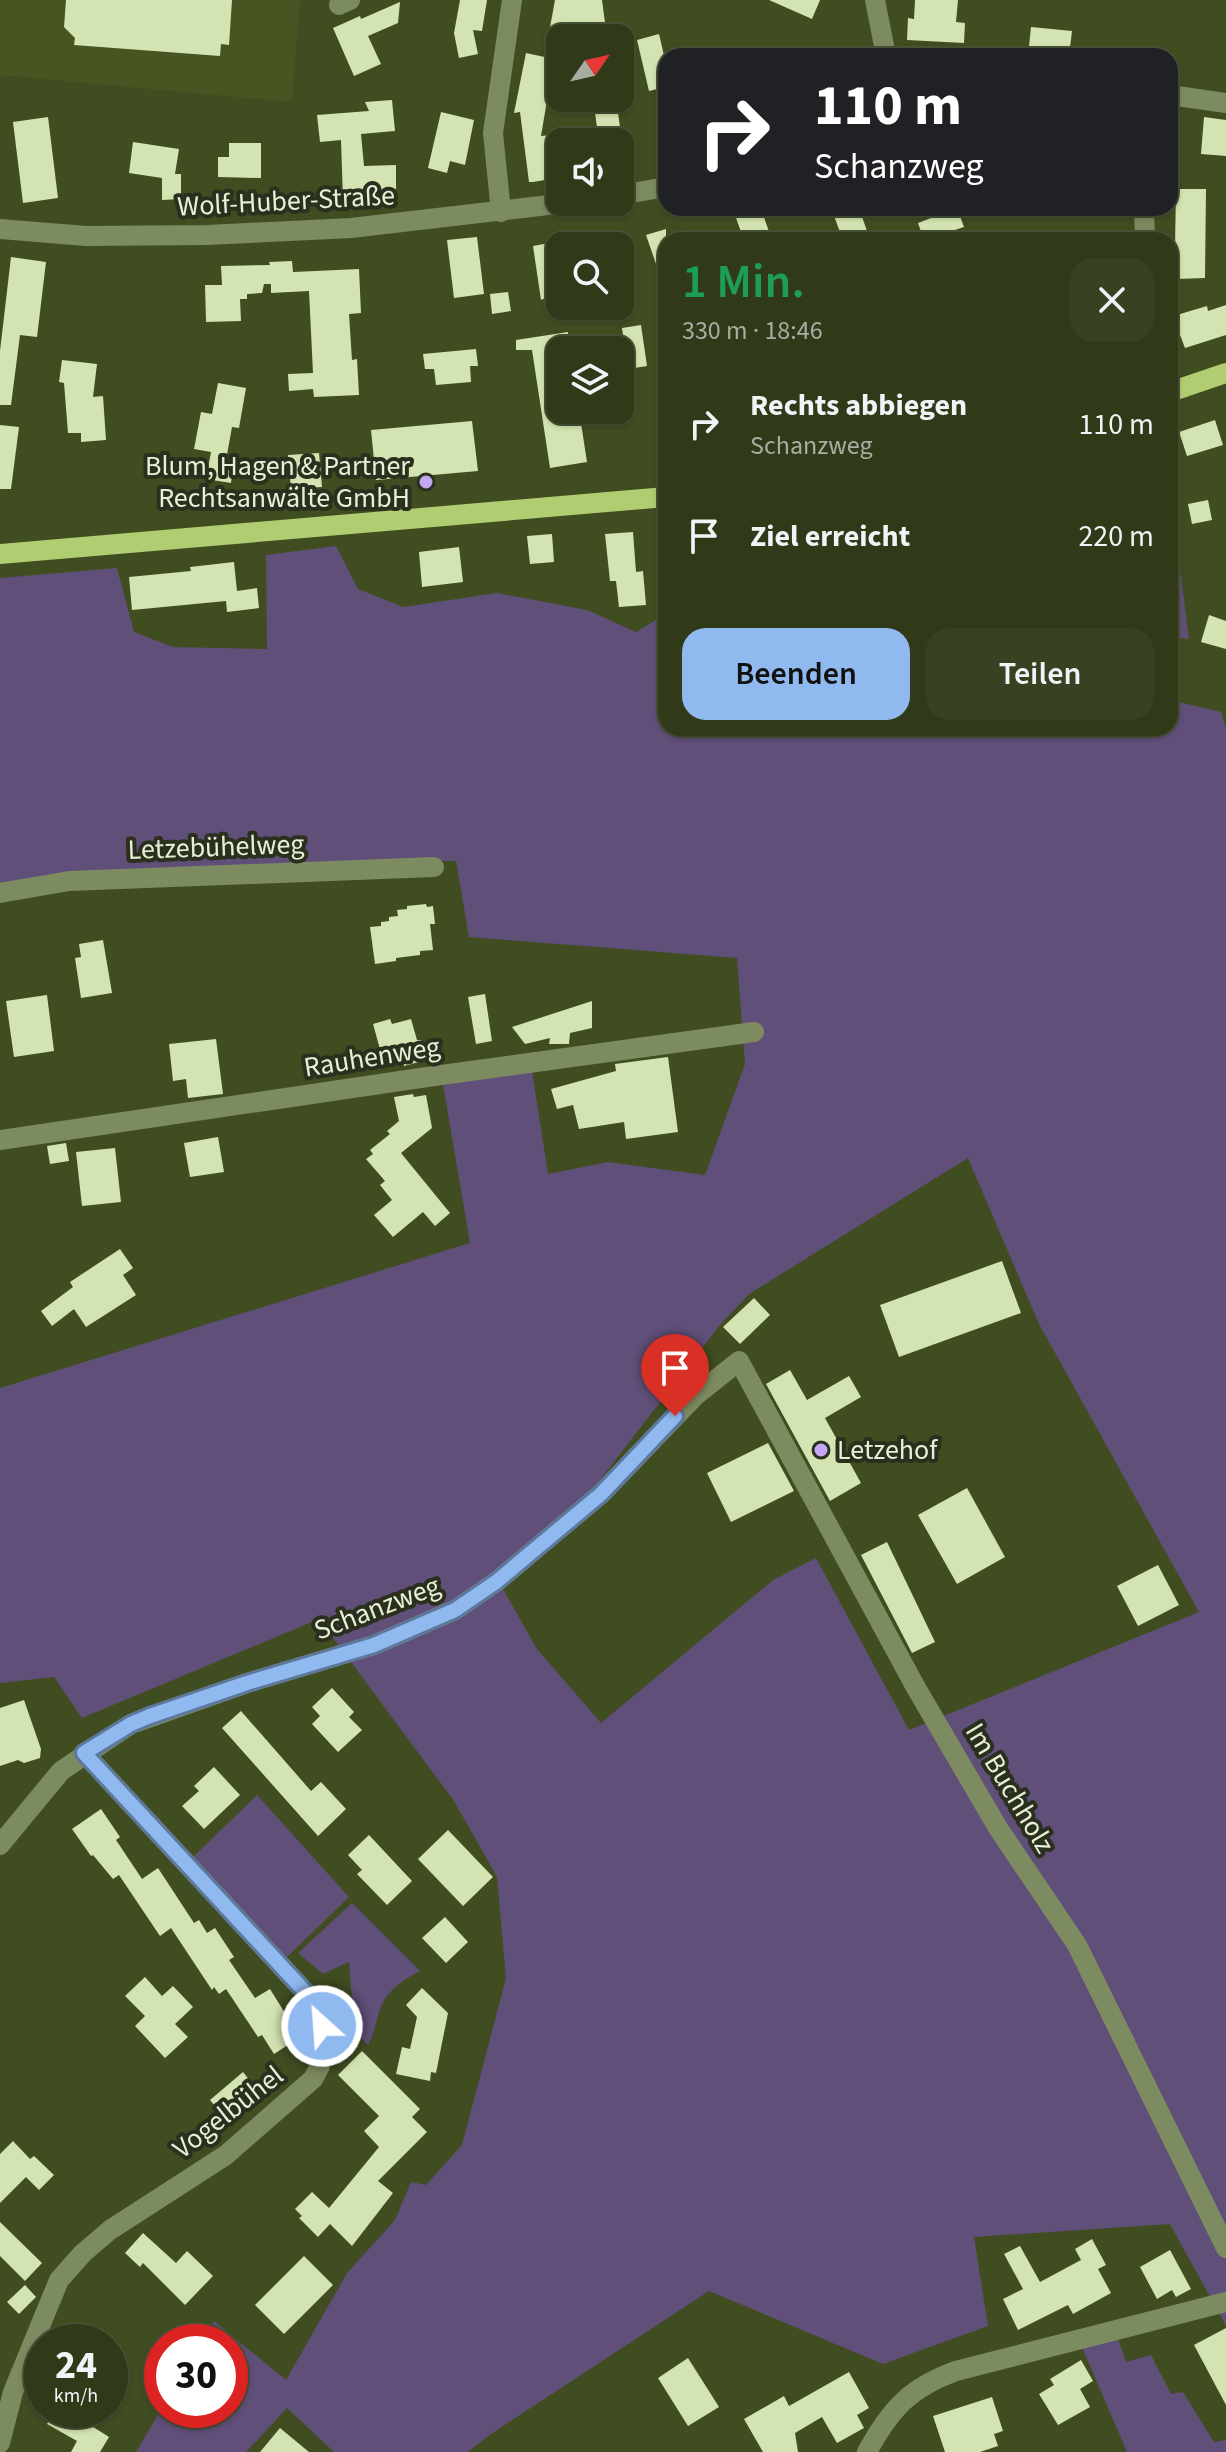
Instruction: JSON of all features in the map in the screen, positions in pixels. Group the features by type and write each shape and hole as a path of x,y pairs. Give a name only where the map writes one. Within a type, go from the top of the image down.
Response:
{"main road":[{"path":"1178,389 1226,373"},
{"path":"0,554 658,498"}],"street":[{"path":"501,212 493,133 512,0"},
{"path":"875,0 884,48"},
{"path":"1178,96 1226,103"},
{"path":"634,193 658,188"},
{"name":"Wolf-Huber-Straße","path":"0,229 86,236 207,235 351,228 546,206"},
{"name":"Letzebühelweg","path":"0,893 69,881 434,867"},
{"name":"Rauhenweg","path":"0,1140 754,1032"},
{"name":"Schanzweg","path":"0,1845 61,1771 131,1724 247,1683 374,1645 455,1610 496,1582 601,1494 695,1396 739,1361"},
{"name":"Im Buchholz","path":"739,1361 915,1686 998,1828 1077,1945 1226,2248"},
{"name":"Vogelbühel","path":"0,2443 18,2380 59,2280 83,2253 110,2230 226,2155 313,2079 322,2055 322,2026 317,2009 308,1995 84,1753"},
{"path":"867,2452 888,2415 900,2401 933,2379 1226,2302"}],"shaded area":[{"path":"0,0 300,0 292,102 0,75"},
{"path":"336,546 358,589 403,607 497,593 587,610 636,632 658,619 658,736 1178,736 1178,702 1221,712 1226,728 1226,2326 1170,2224 974,2237 988,2326 883,2364 709,2291 468,2452 334,2452 287,2408 246,2452 136,2452 150,2428 248,2428 248,2349 286,2380 347,2273 395,2220 411,2182 426,2185 462,2145 506,1978 497,1877 454,1801 319,1619 82,1718 54,1677 0,1683 0,1388 470,1243 443,1085 532,1071 548,1174 608,1162 705,1175 745,1064 737,958 469,937 456,861 387,861 0,885 0,578 117,568 134,632 173,647 267,649 266,555","holes":["968,1158 1039,1324 1199,1612 909,1730 816,1558 773,1580 601,1723 537,1649 499,1582 593,1489 719,1326 749,1294"]},
{"path":"1178,553 1189,639 1178,638"},
{"path":"257,1795 349,1897 284,1960 192,1858"},
{"path":"352,1903 420,1971 388,1995 368,2045 343,2020 352,2001 349,1962 323,1974 298,1953"},
{"path":"1118,2339 1126,2362 1151,2355 1171,2394 1183,2392 1214,2442 1226,2440 1226,2452 1127,2452 1081,2345"}],"building":[{"path":"66,0 232,0 229,45 221,44 220,56 74,45 75,38 64,27"},
{"path":"460,0 487,0 482,31 473,30 478,54 459,58 454,33"},
{"path":"555,0 602,0 605,24 551,24"},
{"path":"769,0 820,0 812,19"},
{"path":"915,0 958,0 956,22 965,23 964,43 907,40 908,18 914,19"},
{"path":"400,2 398,23 368,36 381,64 354,76 333,28"},
{"path":"1031,27 1072,31 1070,48 1029,48"},
{"path":"659,34 662,48 658,48 658,89 649,91 637,40"},
{"path":"526,53 546,57 546,106 541,136 546,136 546,180 529,182 520,112 514,113"},
{"path":"392,100 395,131 361,134 364,166 396,165 396,189 372,190 372,199 343,200 341,140 320,142 317,115 369,111 365,102"},
{"path":"441,112 474,120 465,165 450,161 447,173 428,168"},
{"path":"595,112 618,112 620,128 597,128"},
{"path":"48,117 58,198 23,203 13,122"},
{"path":"1204,117 1226,120 1226,156 1201,154"},
{"path":"133,142 179,149 175,174 181,174 181,199 162,200 162,178 129,173"},
{"path":"229,143 261,143 261,178 218,177 218,157 229,157"},
{"path":"1178,189 1206,189 1205,278 1178,279 1178,232 1175,232"},
{"path":"763,216 769,232 741,232 736,218"},
{"path":"834,216 862,216 867,232 840,232"},
{"path":"960,216 964,227 949,232 921,232 918,223 931,218"},
{"path":"666,229 666,232 658,232 658,270 646,235"},
{"path":"477,237 484,294 454,298 447,240"},
{"path":"546,244 546,298 541,300 533,246"},
{"path":"11,257 46,262 37,337 20,335 11,405 0,405 0,351"},
{"path":"292,261 293,272 359,269 361,313 349,314 352,360 357,359 359,395 314,397 313,389 289,391 288,374 313,373 309,291 271,293 271,284 264,284 262,293 247,294 247,299 240,299 241,321 206,322 205,285 222,285 221,266 270,265 269,262"},
{"path":"508,292 511,311 492,314 490,294"},
{"path":"1226,305 1226,335 1185,348 1178,335 1178,315 1207,306 1208,311"},
{"path":"641,325 647,366 634,368 634,336 623,336 622,328"},
{"path":"568,332 568,336 546,336 546,424 581,424 587,462 550,468 532,350 516,350 516,340"},
{"path":"476,349 478,366 470,366 471,382 436,385 434,369 425,369 423,354"},
{"path":"62,360 97,364 93,397 103,396 106,440 81,442 81,433 68,433 64,383 59,382"},
{"path":"218,383 246,388 239,428 232,427 226,460 234,461 231,483 206,479 211,452 194,449 201,412 212,414"},
{"path":"1215,420 1223,445 1187,456 1179,432"},
{"path":"472,421 478,471 376,480 371,430"},
{"path":"0,425 19,427 11,489 0,489"},
{"path":"319,453 322,487 291,489 288,455"},
{"path":"1208,500 1212,520 1192,524 1188,504"},
{"path":"633,532 636,572 643,571 646,605 619,607 616,581 610,581 605,534"},
{"path":"552,534 554,562 530,564 527,536"},
{"path":"459,547 463,582 422,587 419,552"},
{"path":"234,562 237,591 257,588 259,608 227,612 226,601 132,610 129,577 191,571 190,567"},
{"path":"1209,615 1226,621 1226,649 1201,642"},
{"path":"426,904 427,907 433,906 435,924 430,924 433,950 375,964 370,927 381,926 381,922 389,921 389,917 398,916 397,910"},
{"path":"103,940 112,993 81,998 75,958 81,957 79,944"},
{"path":"485,994 492,1041 476,1044 468,997"},
{"path":"47,995 54,1051 14,1057 6,1001"},
{"path":"592,1001 592,1028 570,1033 569,1044 549,1044 550,1038 525,1044 512,1027"},
{"path":"390,1019 392,1024 411,1019 426,1060 404,1066 401,1056 383,1060 373,1024"},
{"path":"216,1039 223,1094 188,1098 186,1079 173,1081 169,1044"},
{"path":"668,1057 678,1132 626,1139 624,1122 579,1129 573,1105 557,1109 551,1089 616,1071 615,1064"},
{"path":"413,1094 414,1097 426,1095 432,1128 401,1153 450,1213 435,1226 423,1212 393,1237 374,1215 392,1200 380,1185 385,1181 366,1159 373,1154 370,1150 390,1134 387,1131 399,1121 394,1097"},
{"path":"218,1137 224,1172 190,1177 184,1143"},
{"path":"66,1143 69,1161 50,1164 47,1146"},
{"path":"115,1148 121,1202 82,1206 76,1152"},
{"path":"120,1249 133,1268 123,1275 136,1295 86,1327 74,1309 52,1326 41,1311 73,1287 70,1282"},
{"path":"1002,1261 1021,1313 899,1357 880,1305"},
{"path":"754,1298 770,1315 740,1344 723,1327"},
{"name":"Letzehof","path":"790,1370 807,1400 849,1376 861,1397 825,1418 861,1483 830,1501 766,1384"},
{"path":"768,1443 794,1491 731,1522 707,1473"},
{"path":"967,1488 1005,1557 957,1584 918,1515"},
{"path":"887,1542 935,1642 912,1653 861,1555"},
{"path":"1158,1565 1179,1605 1138,1626 1117,1586"},
{"path":"332,1688 354,1712 349,1717 362,1730 338,1752 312,1724 320,1716 312,1707"},
{"path":"24,1700 41,1749 40,1758 0,1766 0,1708"},
{"path":"241,1711 311,1791 321,1782 346,1809 318,1836 222,1728"},
{"path":"214,1767 240,1795 204,1829 182,1806 199,1791 194,1786"},
{"path":"101,1809 120,1837 116,1840 142,1879 158,1868 194,1923 199,1920 207,1933 215,1928 234,1957 229,1960 255,1998 270,1989 297,2039 274,2054 262,2035 258,2037 226,1989 219,1994 214,1987 212,1990 171,1928 160,1936 119,1875 113,1879 91,1856 72,1829"},
{"path":"448,1830 493,1877 463,1906 418,1859"},
{"path":"369,1835 412,1881 387,1905 357,1874 362,1870 348,1855"},
{"path":"445,1917 468,1942 446,1963 422,1938"},
{"path":"145,1977 162,1996 173,1986 193,2007 175,2024 188,2037 165,2058 135,2026 145,2016 125,1996"},
{"path":"422,1988 448,2013 436,2073 431,2072 430,2081 396,2074 402,2047 410,2049 417,2017 406,2005"},
{"path":"362,2051 420,2109 412,2117 427,2132 378,2181 393,2193 352,2246 330,2224 318,2237 299,2218 302,2216 295,2209 312,2192 329,2208 379,2147 364,2131 379,2116 338,2075"},
{"path":"243,2072 258,2091 226,2120 210,2100"},
{"path":"13,2141 30,2159 34,2156 54,2175 39,2190 26,2177 0,2203 0,2154"},
{"path":"0,2222 42,2263 25,2281 0,2256"},
{"path":"143,2233 176,2263 187,2251 213,2276 185,2305 143,2263 140,2267 125,2253"},
{"path":"1092,2239 1106,2265 1098,2269 1111,2293 1073,2314 1068,2305 1018,2330 1003,2299 1023,2289 1004,2254 1020,2246 1040,2282 1081,2260 1075,2249"},
{"path":"1170,2250 1191,2289 1176,2297 1172,2290 1157,2299 1140,2267"},
{"path":"304,2256 333,2285 284,2334 255,2305"},
{"path":"25,2285 36,2297 19,2314 7,2302"},
{"path":"1226,2328 1226,2405 1194,2345"},
{"path":"688,2358 719,2407 688,2426 658,2378"},
{"path":"1081,2360 1093,2381 1080,2389 1090,2407 1058,2425 1039,2394 1054,2385 1050,2379"},
{"path":"849,2372 869,2408 857,2415 864,2428 837,2443 822,2417 795,2433 798,2452 763,2452 744,2419 784,2396 789,2406"},
{"path":"992,2397 1003,2431 994,2434 998,2446 980,2452 945,2452 933,2416"},
{"path":"54,2428 95,2428 109,2437 100,2452 71,2452 77,2441"},
{"path":"280,2428 309,2452 260,2452"}],"place":[{"name":"Blum, Hagen & Partner Rechtsanwälte GmbH","path":"426,482"},
{"name":"Letzehof","path":"821,1450"}],"route":[{"path":"322,2026 317,2009 308,1995 84,1753 114,1733 150,1716 283,1671 374,1645 455,1610 496,1582 601,1494 675,1416"}]}
